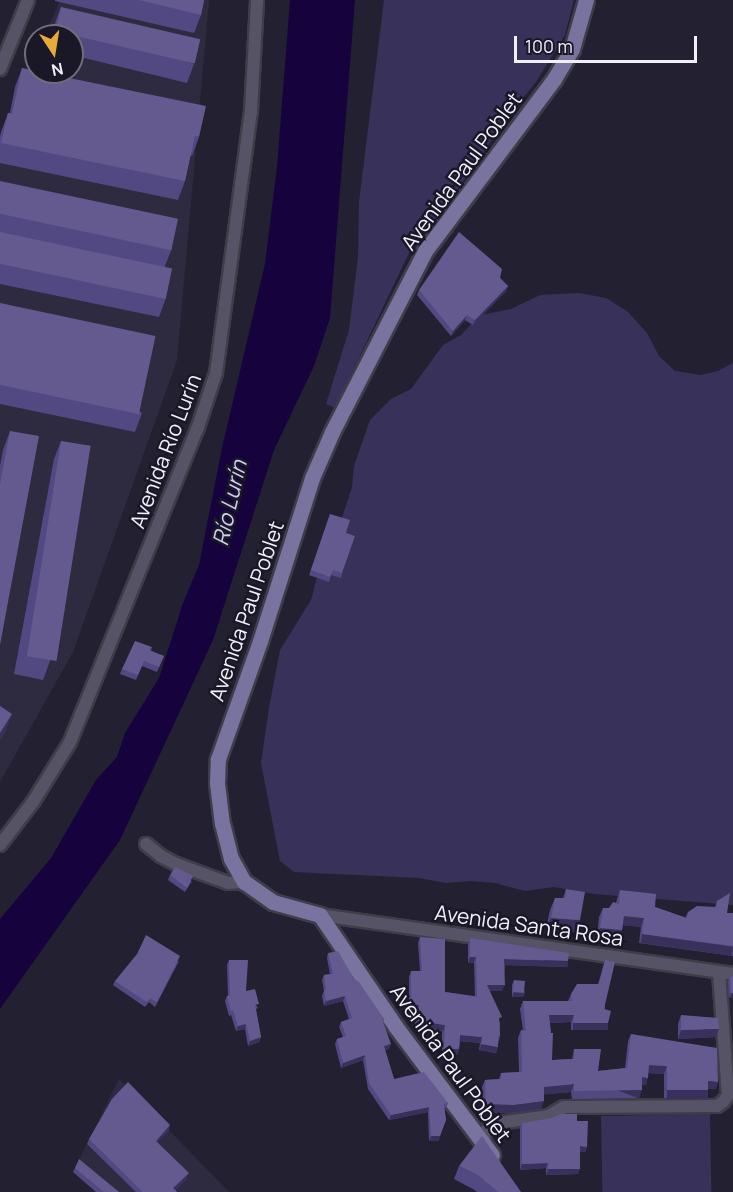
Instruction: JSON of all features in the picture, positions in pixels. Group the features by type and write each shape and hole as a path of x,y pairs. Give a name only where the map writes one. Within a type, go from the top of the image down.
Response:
{"main road":[{"name":"Avenida Paul Poblet","path":"501,1168 484,1142 396,1027 320,915 273,902 244,882 231,859 222,824 218,759 261,641 312,478 332,432 425,251 554,79 572,49 586,0"}],"street":[{"path":"0,69 28,0"},
{"name":"Avenida Río Lurín","path":"0,845 33,802 70,742 197,430 216,373 251,112 257,0"},
{"path":"146,844 176,864 228,883 244,882"},
{"name":"Avenida Santa Rosa","path":"320,915 733,974"},
{"path":"484,1142 485,1131 492,1124 549,1116 564,1107 717,1106 723,1102 728,1095 718,972"}],"shaded area":[{"path":"60,0 209,0 177,360 73,652 0,782 0,147 26,84 84,84 84,24 50,24"},
{"path":"384,0 574,0 565,35 536,82 501,125 477,163 409,253 335,408 326,404 349,330 358,257 359,202"},
{"path":"579,293 606,298 628,312 647,333 659,356 675,371 701,375 718,371 733,363 733,905 594,894 554,887 525,891 495,883 470,881 446,883 419,878 294,872 280,861 261,763 269,708 280,650 311,600 322,558 333,545 352,487 354,466 370,420 391,399 411,389 443,345 461,335 480,315 511,309 540,295"},
{"path":"119,1079 229,1192 96,1192 73,1172"},
{"path":"710,1114 711,1192 602,1192 601,1116"}],"water":[{"name":"Río Lurín","path":"290,0 355,0 330,318 314,366 274,450 213,640 120,840 0,1009 0,919 51,858 96,780 117,757 125,733 159,678 183,603 199,565 222,448 265,264 277,167"}],"building":[{"path":"139,0 204,0 201,15"},
{"path":"61,7 200,39 195,64 84,38 84,24 57,24"},
{"path":"22,68 24,68 24,84 84,84 84,81 206,106 199,137 195,136 185,181 1,143 8,113 12,114"},
{"path":"0,181 178,219 171,250 0,214"},
{"path":"0,232 172,269 166,299 0,264"},
{"path":"459,232 502,269 500,278 508,286 475,320 467,315 453,331 419,290"},
{"path":"0,303 156,336 139,414 0,385"},
{"path":"10,431 39,436 0,645 0,484"},
{"path":"61,441 91,446 57,661 27,656"},
{"path":"330,514 350,520 346,533 355,536 342,573 333,570 330,577 311,570"},
{"path":"135,641 152,647 149,650 164,656 159,667 144,661 138,675 122,669"},
{"path":"0,706 12,714 0,733"},
{"path":"175,867 193,876 187,888 170,875"},
{"path":"566,889 585,892 580,920 551,918 555,898 565,898"},
{"path":"620,890 656,894 655,907 687,918 688,912 697,906 716,907 717,901 730,893 727,913 733,913 733,946 642,934 644,918 624,916 622,930 600,928 603,908 609,908 613,902 619,904"},
{"path":"146,935 180,956 157,1002 150,998 147,1002 115,981 137,954"},
{"path":"420,937 445,939 445,992 477,997 476,957 470,957 470,938 569,953 568,961 504,959 505,985 487,985 502,1017 499,1018 498,1047 481,1044 482,1037 460,1035 459,1049 444,1049 445,1025 417,1021 419,1005 411,1004 411,971 422,971"},
{"path":"338,951 354,979 359,982 384,1019 382,1019 391,1044 384,1046 394,1079 424,1072 448,1103 444,1104 446,1120 440,1136 431,1136 429,1107 391,1115 369,1083 365,1055 343,1063 337,1039 346,1036 341,1022 352,1018 345,996 326,1001 324,990 326,990 324,975 333,974 328,953"},
{"path":"229,960 248,960 246,991 255,989 259,1004 255,1005 261,1037 250,1041 246,1024 238,1026 227,996 230,995"},
{"path":"605,960 615,962 604,1009 611,1011 608,1023 573,1023 574,1015 549,1015 551,1033 553,1033 552,1060 574,1059 574,1049 601,1049 598,1071 627,1068 631,1034 717,1048 718,1082 708,1081 708,1090 667,1090 667,1066 649,1065 648,1078 642,1077 642,1090 574,1091 574,1084 544,1087 544,1101 513,1105 486,1104 485,1080 501,1079 501,1073 522,1072 521,1030 526,1031 523,1001 572,1001 571,994 577,984 599,984"},
{"path":"733,976 733,993 731,993 730,977"},
{"path":"514,980 525,981 524,993 513,992"},
{"path":"681,1015 718,1018 719,1029 681,1030"},
{"path":"128,1082 170,1125 156,1141 189,1173 173,1188 177,1192 143,1192 89,1139 112,1099"},
{"path":"561,1114 577,1114 577,1121 588,1121 587,1147 580,1146 580,1169 548,1169 548,1163 522,1164 522,1123 552,1118"},
{"path":"482,1136 521,1192 498,1192 478,1175 459,1166"},
{"path":"79,1159 119,1192 104,1192 75,1168"}]}
